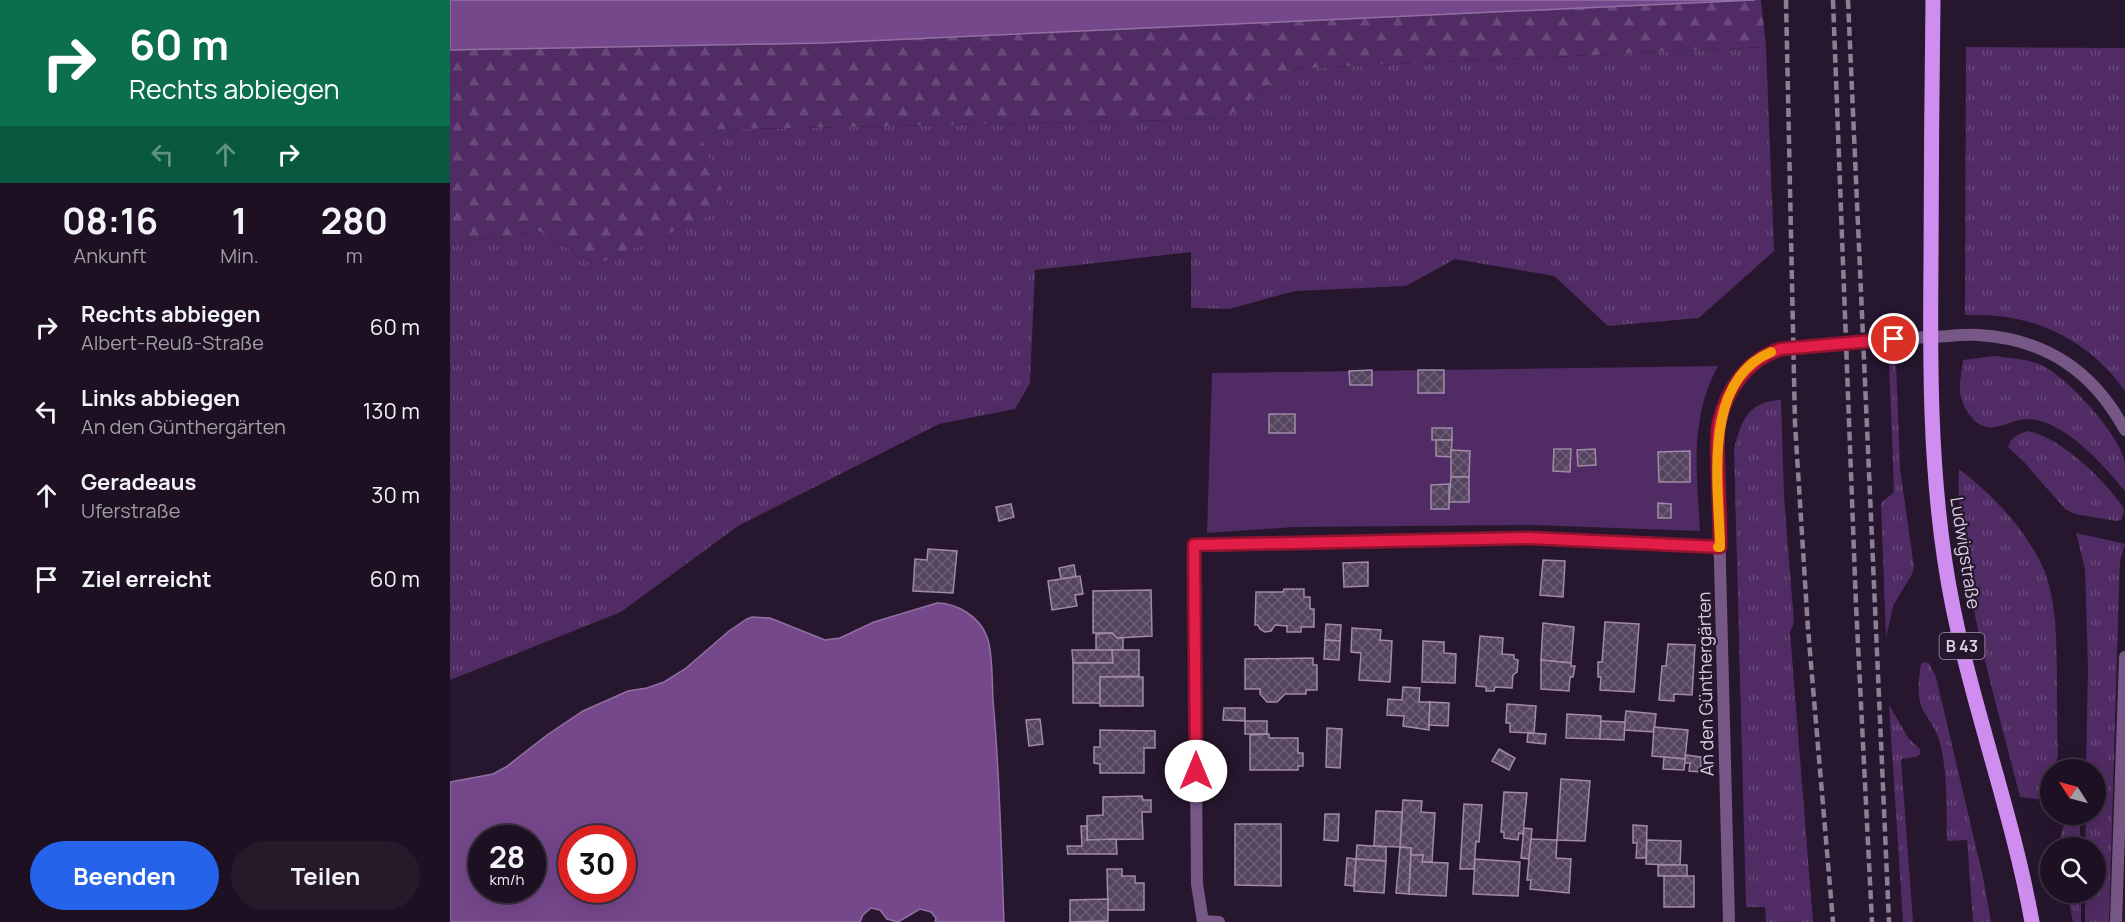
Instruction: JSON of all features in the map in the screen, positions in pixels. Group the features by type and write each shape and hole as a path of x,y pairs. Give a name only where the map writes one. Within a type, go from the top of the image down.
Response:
{"main road":[{"name":"Ludwigstraße","path":"1933,0 1930,360 1934,471 1945,564 1959,636 2020,862 2032,922"}],"street":[{"name":"An den Günthergärten","path":"1729,922 1717,445 1719,423 1728,398 1739,379 1754,363 1768,353 1781,349 1870,340 1976,335 2003,338 2048,351 2062,359 2090,382 2108,403 2125,430"},
{"path":"1219,922 1203,922 1197,885 1194,545 1529,538 1720,547"},
{"path":"2116,922 2125,657"}],"green space":[{"path":"1761,0 1766,47 1289,69 1225,119 698,130 729,207 596,265 539,231 450,244 450,50 823,43"},
{"path":"1766,47 1774,251 1699,318 1608,326 1554,276 1455,259 1406,286 1295,291 1229,309 1191,308 1191,252 1035,270 1030,383 1015,409 939,424 738,526 621,612 450,680 450,244 539,231 596,265 728,207 697,130 1225,119 1289,69"},
{"path":"1966,47 2125,48 2125,391 2088,352 2058,333 2006,317 1965,315"},
{"path":"1994,356 2026,360 2043,366 2066,382 2079,395 2104,424 2121,452 2125,463 2125,491 2087,450 2064,432 2052,426 2027,419 1988,427 1982,426 1967,412 1960,392 1963,360"},
{"path":"1889,361 1896,361 1900,468 1914,567 1893,606 1886,638 1881,503 1894,492"},
{"path":"1718,366 1709,386 1699,427 1697,468 1700,531 1533,525 1295,527 1207,533 1212,373"},
{"path":"1781,400 1784,496 1794,623 1790,632 1813,922 1766,922 1765,907 1746,907 1734,449 1740,429 1748,414 1761,404"},
{"path":"2028,431 2054,442 2093,472 2123,507 2121,520 2075,514 2065,509 2008,447 2015,436"},
{"path":"1959,469 2008,514 2037,555 2048,582 2054,608 2056,634 2058,756 2057,759 2040,759 2040,798 2037,799 2020,797 1987,670 1967,574 1958,487"},
{"path":"2076,533 2125,544 2120,561 2109,922 2085,922 2085,903 2106,903 2106,837 2085,837 2086,825 2106,825 2106,759 2086,759 2088,668 2085,569"},
{"path":"1929,663 1936,677 1983,877 1991,922 1973,922 1967,840 1947,841 1943,755 1937,734 1919,699 1919,675 1921,664"},
{"path":"1889,705 1909,739 1920,749 1920,754 1916,757 1901,759 1913,922 1903,922"},
{"path":"2064,825 2080,825 2080,837 2061,837"},
{"path":"2069,903 2081,903 2081,922 2073,922"}],"shaded area":[{"path":"450,0 1755,0 823,43 450,50"},
{"path":"937,603 960,608 967,612 984,630 989,643 991,659 1004,922 935,922 936,918 931,912 920,909 898,922 887,919 880,910 871,908 863,915 860,922 450,922 450,782 493,774 583,711 628,691 664,682 685,669 729,631 752,617 770,618 825,640 840,638 874,622"}],"building":[{"path":"1372,370 1372,385 1350,385 1349,371"},
{"path":"1418,370 1444,370 1444,393 1418,393"},
{"path":"1269,414 1295,414 1295,433 1269,433"},
{"path":"1432,428 1452,428 1452,440 1432,440"},
{"path":"1436,440 1452,440 1451,457 1436,456"},
{"path":"1554,449 1571,449 1570,472 1553,471"},
{"path":"1595,449 1596,465 1578,466 1577,450"},
{"path":"1451,450 1470,451 1469,477 1451,477"},
{"path":"1690,451 1690,482 1659,482 1658,452"},
{"path":"1451,477 1469,477 1469,502 1449,502"},
{"path":"1449,484 1449,509 1431,509 1431,485"},
{"path":"1658,503 1671,504 1671,518 1658,518"},
{"path":"1011,504 1014,517 999,521 996,507"},
{"path":"928,549 957,551 953,593 913,591 915,559 927,560"},
{"path":"1543,560 1565,561 1563,597 1540,595"},
{"path":"1368,562 1368,586 1344,587 1343,563"},
{"path":"1074,565 1076,577 1061,579 1059,568"},
{"path":"1080,576 1083,594 1075,595 1077,606 1052,610 1048,581"},
{"path":"1284,589 1304,589 1304,597 1310,597 1310,609 1314,609 1314,627 1301,627 1301,632 1287,632 1287,626 1275,625 1271,631 1265,632 1255,625 1256,592 1283,592"},
{"path":"1151,590 1152,636 1117,638 1112,633 1093,633 1093,591"},
{"path":"1605,622 1639,624 1634,692 1600,690 1601,677 1598,677 1598,662 1602,662"},
{"path":"1543,623 1574,627 1571,663 1541,660"},
{"path":"1326,624 1341,625 1340,641 1325,640"},
{"path":"1352,628 1381,630 1380,640 1392,641 1390,682 1359,680 1361,653 1351,652"},
{"path":"1112,633 1117,638 1123,638 1123,650 1096,650 1096,634"},
{"path":"1480,636 1503,638 1502,654 1514,655 1514,659 1518,660 1512,688 1495,687 1494,691 1486,691 1486,687 1476,686"},
{"path":"1325,640 1340,641 1339,660 1324,659"},
{"path":"1423,641 1444,642 1444,653 1456,654 1455,683 1422,682"},
{"path":"1668,644 1695,645 1692,695 1674,694 1674,701 1659,700 1662,666 1666,666"},
{"path":"1072,650 1112,650 1113,663 1073,663"},
{"path":"1112,650 1139,650 1139,676 1100,677 1100,703 1073,703 1073,663 1113,663"},
{"path":"1313,658 1313,665 1317,665 1317,690 1306,690 1306,694 1285,694 1277,702 1267,702 1260,694 1260,689 1245,689 1245,659"},
{"path":"1541,660 1571,663 1571,666 1575,666 1573,677 1570,677 1569,691 1541,689"},
{"path":"1100,677 1143,677 1143,706 1100,706"},
{"path":"1403,687 1420,688 1419,702 1430,702 1429,730 1403,726 1404,716 1387,715 1388,699 1402,700"},
{"path":"1430,702 1449,703 1448,726 1429,725"},
{"path":"1507,704 1536,706 1534,733 1510,732 1510,723 1506,723"},
{"path":"1224,708 1245,708 1245,721 1223,720"},
{"path":"1626,711 1656,714 1654,732 1624,730"},
{"path":"1567,714 1601,716 1600,739 1566,738"},
{"path":"1040,719 1043,744 1029,746 1026,720"},
{"path":"1245,721 1267,721 1267,734 1245,734"},
{"path":"1601,721 1625,722 1624,740 1600,739"},
{"path":"1654,727 1688,730 1685,759 1652,756"},
{"path":"1327,728 1342,729 1340,768 1326,767"},
{"path":"1100,730 1155,731 1155,748 1144,748 1144,773 1100,773 1100,764 1094,763 1094,747 1100,747"},
{"path":"1528,733 1546,734 1545,744 1527,742"},
{"path":"1269,734 1269,738 1298,738 1298,753 1303,753 1303,766 1298,766 1298,770 1250,770 1250,735"},
{"path":"1499,749 1515,758 1509,770 1492,761"},
{"path":"1686,755 1701,757 1701,772 1689,771 1690,763 1684,763"},
{"path":"1664,757 1685,759 1684,770 1663,769"},
{"path":"1561,779 1590,781 1585,841 1557,840"},
{"path":"1504,792 1527,793 1523,834 1519,833 1518,840 1504,838 1504,832 1501,832"},
{"path":"1142,796 1143,800 1151,800 1151,812 1142,812 1143,839 1087,840 1087,816 1103,815 1103,797"},
{"path":"1403,800 1422,801 1421,812 1435,813 1432,862 1422,862 1423,855 1411,855 1411,848 1400,847"},
{"path":"1464,804 1482,805 1474,869 1460,869"},
{"path":"1376,811 1402,812 1400,847 1374,846"},
{"path":"1325,814 1339,814 1338,841 1324,840"},
{"path":"1235,824 1281,824 1281,886 1235,885"},
{"path":"1633,825 1647,826 1646,858 1636,858 1637,843 1633,843"},
{"path":"1081,826 1087,826 1087,840 1116,839 1117,854 1068,854 1067,846 1082,846"},
{"path":"1524,828 1532,829 1529,859 1521,858"},
{"path":"1531,839 1557,840 1556,858 1571,859 1569,893 1530,889 1531,880 1527,880"},
{"path":"1647,840 1681,841 1680,865 1646,864"},
{"path":"1357,845 1386,847 1386,861 1356,859"},
{"path":"1400,847 1411,848 1409,894 1396,893"},
{"path":"1411,855 1423,855 1422,862 1448,863 1446,896 1409,894"},
{"path":"1347,858 1356,859 1354,886 1345,885"},
{"path":"1356,859 1386,861 1384,893 1354,891"},
{"path":"1475,859 1520,862 1518,896 1473,894"},
{"path":"1658,865 1687,865 1687,876 1658,876"},
{"path":"1107,869 1122,869 1122,876 1135,876 1135,883 1144,883 1144,910 1108,910"},
{"path":"1664,876 1694,876 1694,907 1664,907"},
{"path":"1108,899 1108,921 1070,922 1070,900"}],"railway":[{"path":"1786,0 1795,424 1808,629 1833,922"},
{"path":"1833,0 1856,605 1872,922"},
{"path":"1848,0 1889,922"}],"slow traffic":[{"path":"1718,547 1720,547 1717,445 1719,423 1728,398 1739,379 1754,363 1771,352"}],"route":[{"path":"1196,771 1194,545 1529,538 1720,547 1717,445 1719,423 1728,398 1739,379 1754,363 1768,353 1781,349 1894,339"}]}
